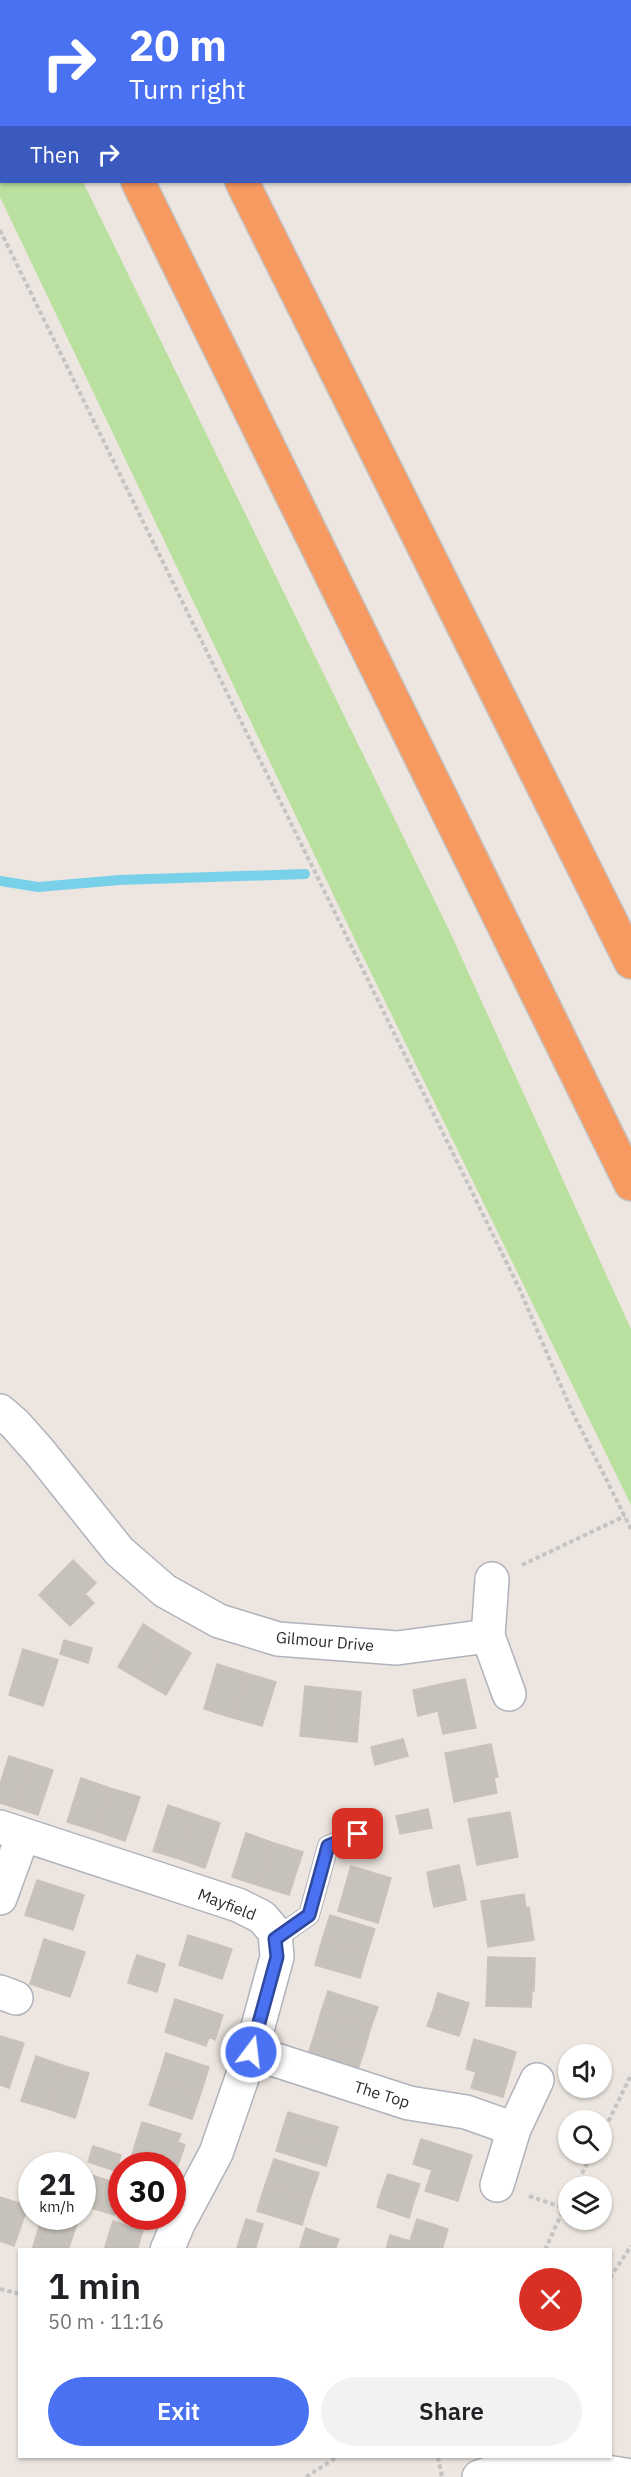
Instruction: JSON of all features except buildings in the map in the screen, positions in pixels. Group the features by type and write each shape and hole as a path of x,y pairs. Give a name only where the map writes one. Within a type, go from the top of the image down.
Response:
{"highway":[{"path":"138,183 631,1184"},
{"path":"243,183 631,962"}],"street":[{"name":"Gilmour Drive","path":"0,1411 39,1451 119,1551 165,1591 219,1621 278,1639 397,1648 488,1636"},
{"path":"492,1580 488,1636 509,1694"},
{"name":"Mayfield","path":"0,1898 12,1831 238,1905 262,1917 274,1932 275,1939"},
{"path":"168,2248 216,2152 251,2052 277,1957 275,1939"},
{"name":"The Top","path":"251,2052 409,2103 466,2112 514,2129"},
{"path":"497,2185 514,2129 537,2080"},
{"path":"479,2477 516,2464 582,2468 631,2476"}],"lane":[{"path":"275,1939 309,1915 328,1846 358,1834"}],"path":[{"path":"0,230 519,1288 570,1407 631,1529"},
{"path":"492,1580 625,1516"},
{"path":"612,2114 631,2075"},
{"path":"546,2248 558,2221"},
{"path":"612,2275 631,2246"},
{"path":"0,2289 18,2294"},
{"path":"306,2477 335,2458"},
{"path":"438,2458 442,2477"}],"green space":[{"path":"0,183 83,183 449,930 631,1329 631,1505 356,942 0,197"}],"waterway":[{"path":"0,881 38,887 119,880 305,874"}],"route":[{"path":"251,2052 277,1957 275,1939 309,1915 328,1846 358,1834"}]}
